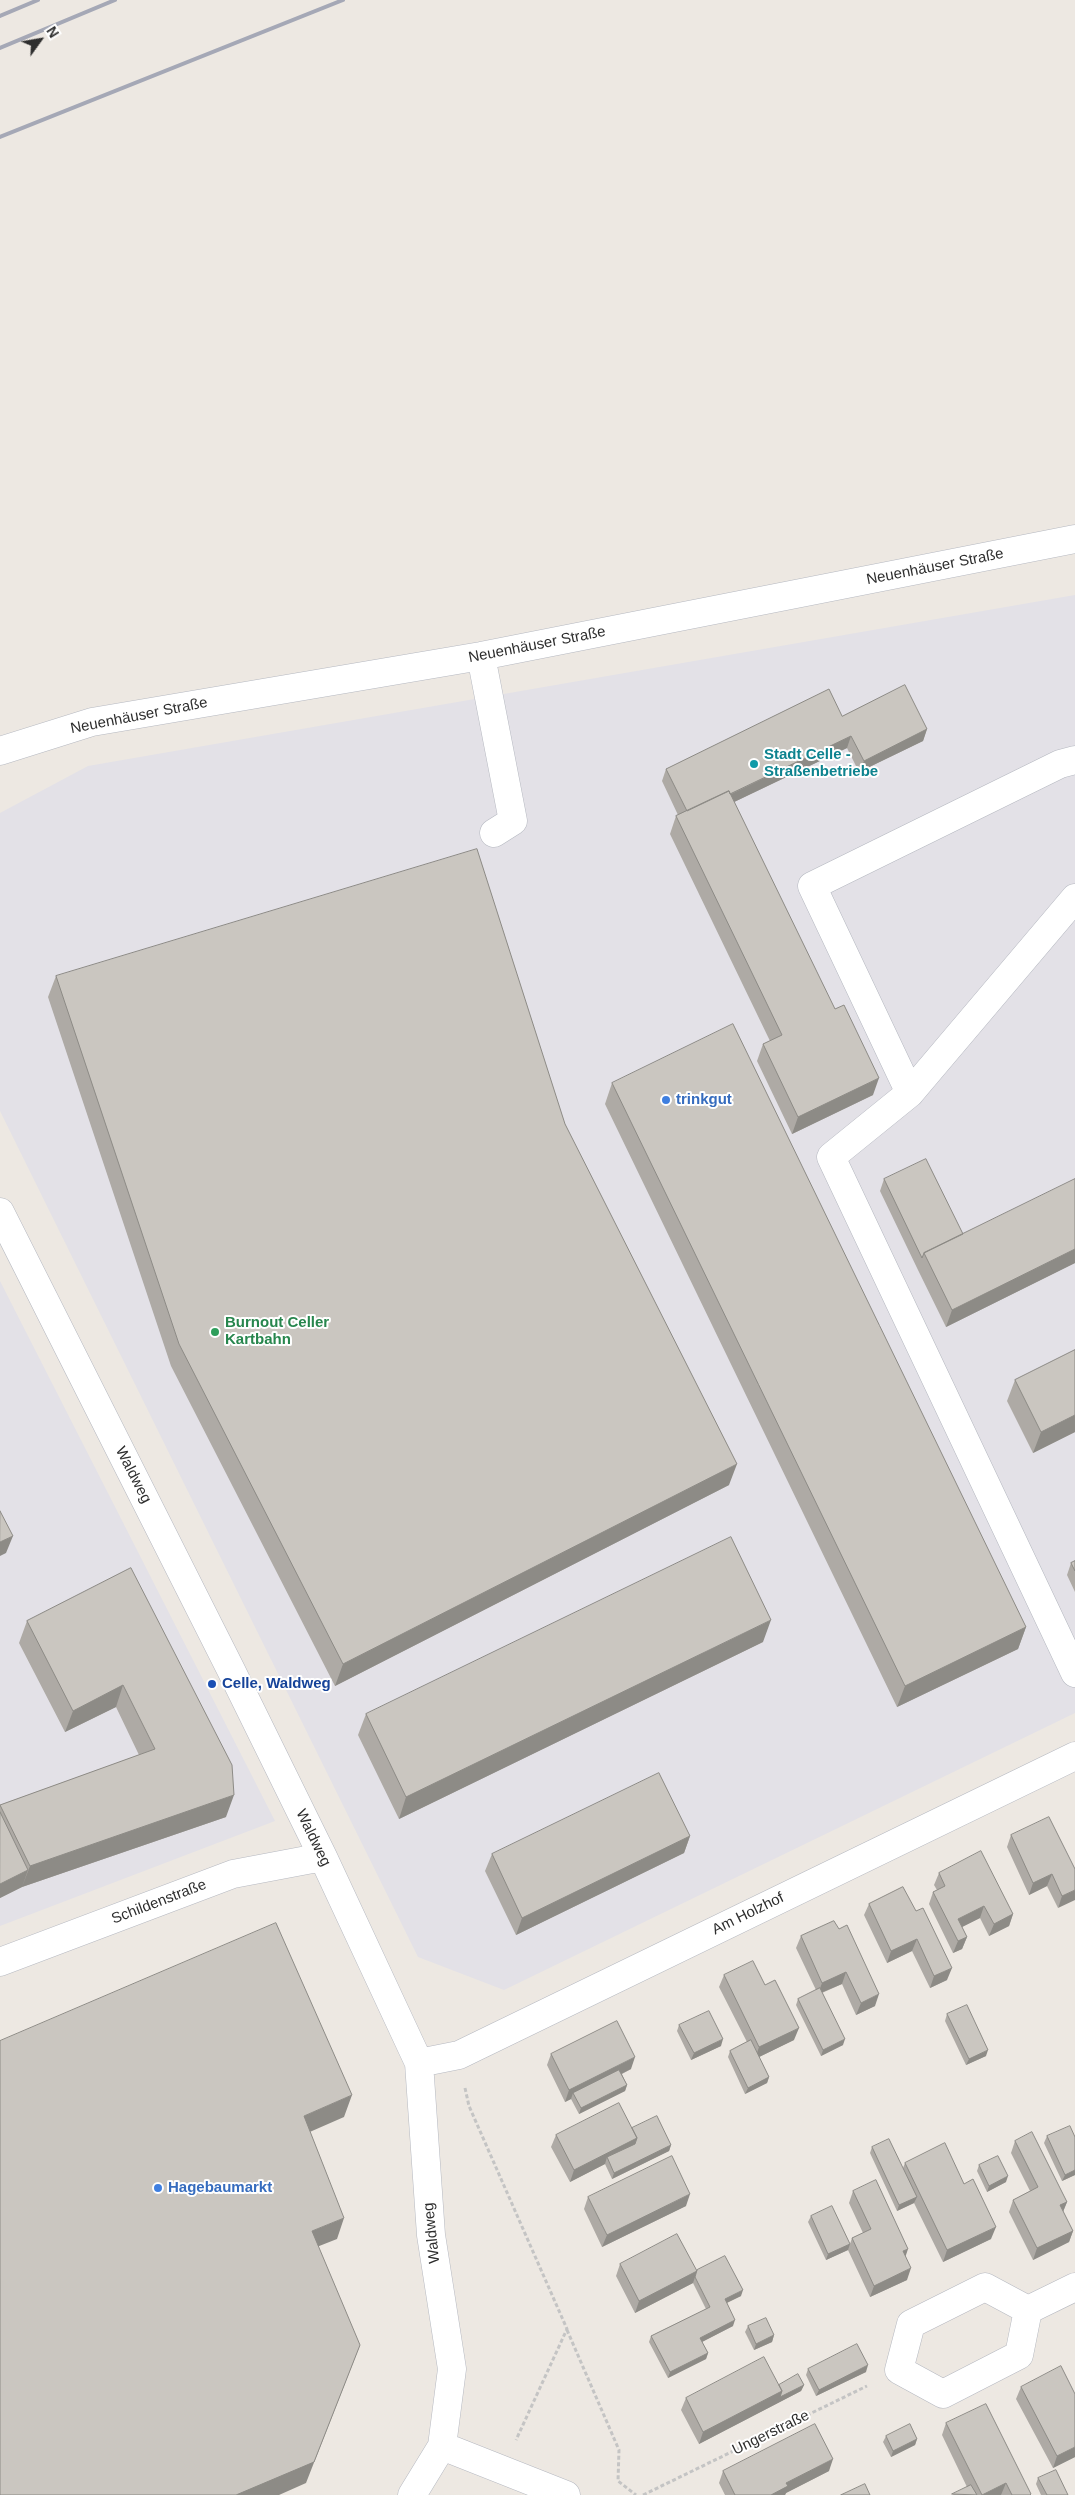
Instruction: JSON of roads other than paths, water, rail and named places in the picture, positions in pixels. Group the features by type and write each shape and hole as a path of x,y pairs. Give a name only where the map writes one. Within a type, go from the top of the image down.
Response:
{"street":[{"name":"Neuenhäuser Straße","path":"0,751 92,722 481,656 1075,540"},
{"path":"481,656 513,821 494,833"},
{"path":"910,1093 812,886 1060,764 1075,760"},
{"path":"1075,898 910,1093 831,1157 1075,1673"},
{"name":"Waldweg","path":"0,1212 219,1644 322,1857 418,2063 431,2235 452,2369 442,2446"},
{"name":"Am Holzhof","path":"418,2063 459,2055 1075,1756"},
{"name":"Schildenstraße","path":"0,1962 233,1874 322,1857"},
{"path":"985,2287 1028,2310 1019,2355 943,2394 899,2370 911,2324 985,2287"},
{"path":"1028,2310 1075,2287"},
{"path":"412,2495 442,2446 566,2495"}],"railway":[{"path":"0,16 38,0"},
{"path":"0,48 115,0"},
{"path":"0,137 343,0"}],"place":[{"name":"Stadt Celle - Straßenbetriebe","path":"754,764"},
{"name":"trinkgut","path":"666,1100"},
{"name":"Burnout Celler Kartbahn","path":"215,1332"},
{"name":"Celle, Waldweg","path":"212,1684"},
{"name":"Hagebaumarkt","path":"158,2188"}]}
